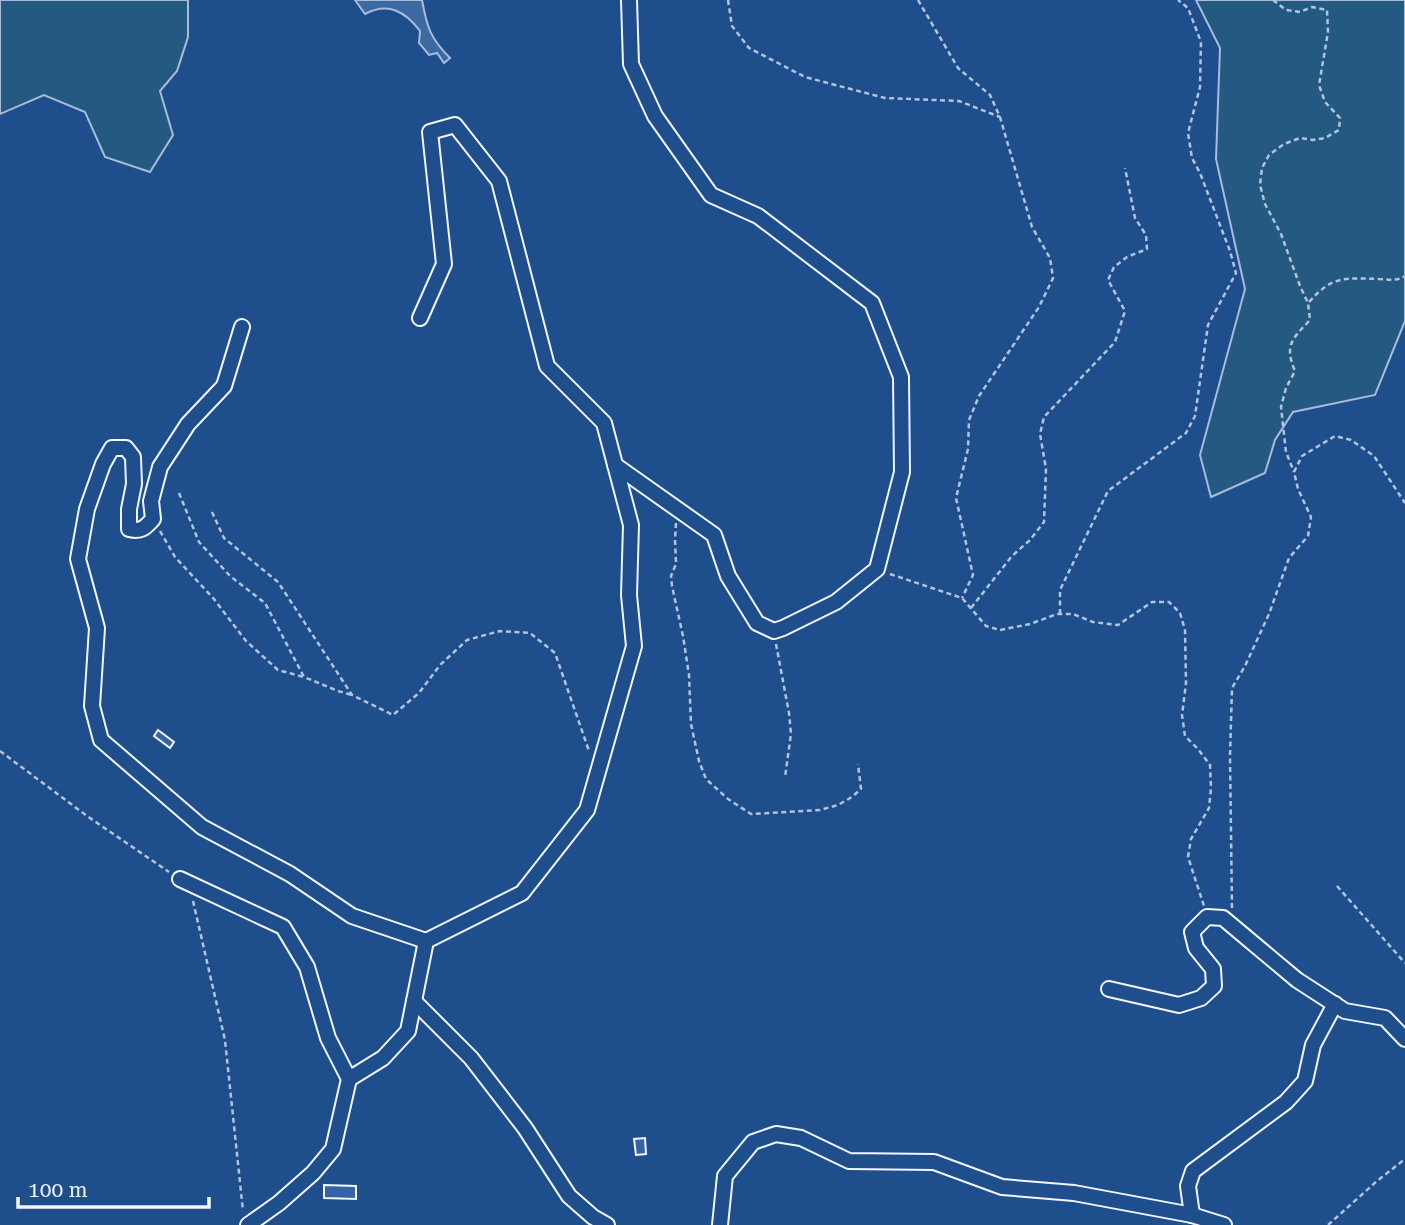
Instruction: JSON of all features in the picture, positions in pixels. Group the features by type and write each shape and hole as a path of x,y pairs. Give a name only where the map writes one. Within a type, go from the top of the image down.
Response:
{"street":[{"path":"615,465 714,535 728,576 757,623 774,631 836,602 877,569 902,472 901,377 872,303 758,216 711,195 655,116 631,64 629,0"},
{"path":"242,327 224,386 188,425 160,467 150,501 153,519 138,531 129,529 129,509 134,484 133,457 125,448 112,448 103,464 87,509 78,559 97,628 92,706 101,740 202,827 290,874 352,916 426,942 522,893 587,810 634,646 629,595 631,525 604,423 547,366 499,181 455,125 430,132 444,264 420,318"},
{"path":"180,879 283,927 307,967 328,1038 349,1079 334,1149 313,1173 279,1203 246,1219"},
{"path":"1110,989 1179,1004 1202,998 1214,986 1213,970 1196,948 1192,932 1207,917 1223,918 1297,980 1345,1011 1385,1018 1405,1039"},
{"path":"349,1079 383,1058 408,1031 426,942"},
{"path":"414,1001 471,1058 524,1128 569,1196 593,1217 607,1225"},
{"path":"1192,1214 1188,1186 1193,1171 1286,1102 1305,1081 1313,1045 1335,1004"},
{"path":"720,1225 725,1176 753,1142 776,1134 801,1138 849,1161 934,1162 1002,1186 1074,1193 1192,1214 1224,1225"}],"path":[{"path":"728,0 732,26 749,48 805,77 884,98 959,101 1000,117"},
{"path":"918,0 958,68 990,95 1000,117 1032,227 1050,258 1053,278 1039,307 979,396 970,420 968,449 956,498 972,575 962,598"},
{"path":"1060,614 1060,590 1108,491 1186,433 1195,416 1208,325 1236,273 1230,251 1192,158 1188,133 1200,88 1201,42 1188,8 1178,0"},
{"path":"1232,925 1232,688 1269,614 1289,558 1308,536 1311,517 1286,452 1281,407 1286,388 1295,371 1289,356 1292,338 1310,320 1308,303 1281,234 1265,204 1260,185 1262,168 1269,155 1284,144 1300,138 1325,138 1339,130 1340,118 1325,102 1319,85 1328,32 1327,10 1312,7 1300,12 1286,10 1273,0"},
{"path":"971,608 1012,556 1030,540 1044,522 1046,469 1040,434 1044,417 1115,342 1125,311 1108,280 1114,267 1147,248 1146,235 1135,218 1125,168"},
{"path":"1308,303 1333,281 1350,278 1397,281 1405,276"},
{"path":"1294,472 1301,456 1335,436 1351,440 1374,456 1405,503"},
{"path":"179,493 199,542 230,576 265,603 304,677"},
{"path":"677,509 676,564 671,576 672,586 689,675 691,724 706,779 728,799 751,814 820,810 838,805 861,789 858,764"},
{"path":"212,512 224,538 278,582 352,695"},
{"path":"153,519 174,558 214,599 246,641 278,670 352,695 393,715 419,693 440,665 467,640 500,631 530,633 555,653 597,772"},
{"path":"877,569 962,598 986,626 1000,631 1060,614 1073,614 1093,622 1118,625 1152,602 1169,602 1180,613 1185,630 1186,683 1182,715 1185,736 1210,765 1209,808 1191,839 1188,857 1207,917"},
{"path":"774,631 789,713 790,734 785,777"},
{"path":"0,751 87,816 180,879 195,904 226,1040 246,1219"},
{"path":"1337,886 1405,963"},
{"path":"1328,1225 1405,1159"}],"shaded area":[{"path":"0,0 188,0 188,37 177,71 160,91 173,135 150,172 105,157 85,112 44,95 0,114"},
{"path":"355,0 422,0 430,32 450,58 444,63 437,53 429,55 419,43 420,31 396,10 373,10 365,14"},
{"path":"1196,0 1405,0 1405,321 1375,395 1293,412 1275,440 1265,473 1211,497 1200,455 1245,289 1216,159 1220,48"}],"building":[{"path":"158,730 174,742 170,748 154,736"},
{"path":"645,1138 646,1154 636,1155 634,1139"},
{"path":"324,1185 356,1186 356,1199 324,1198"}]}
